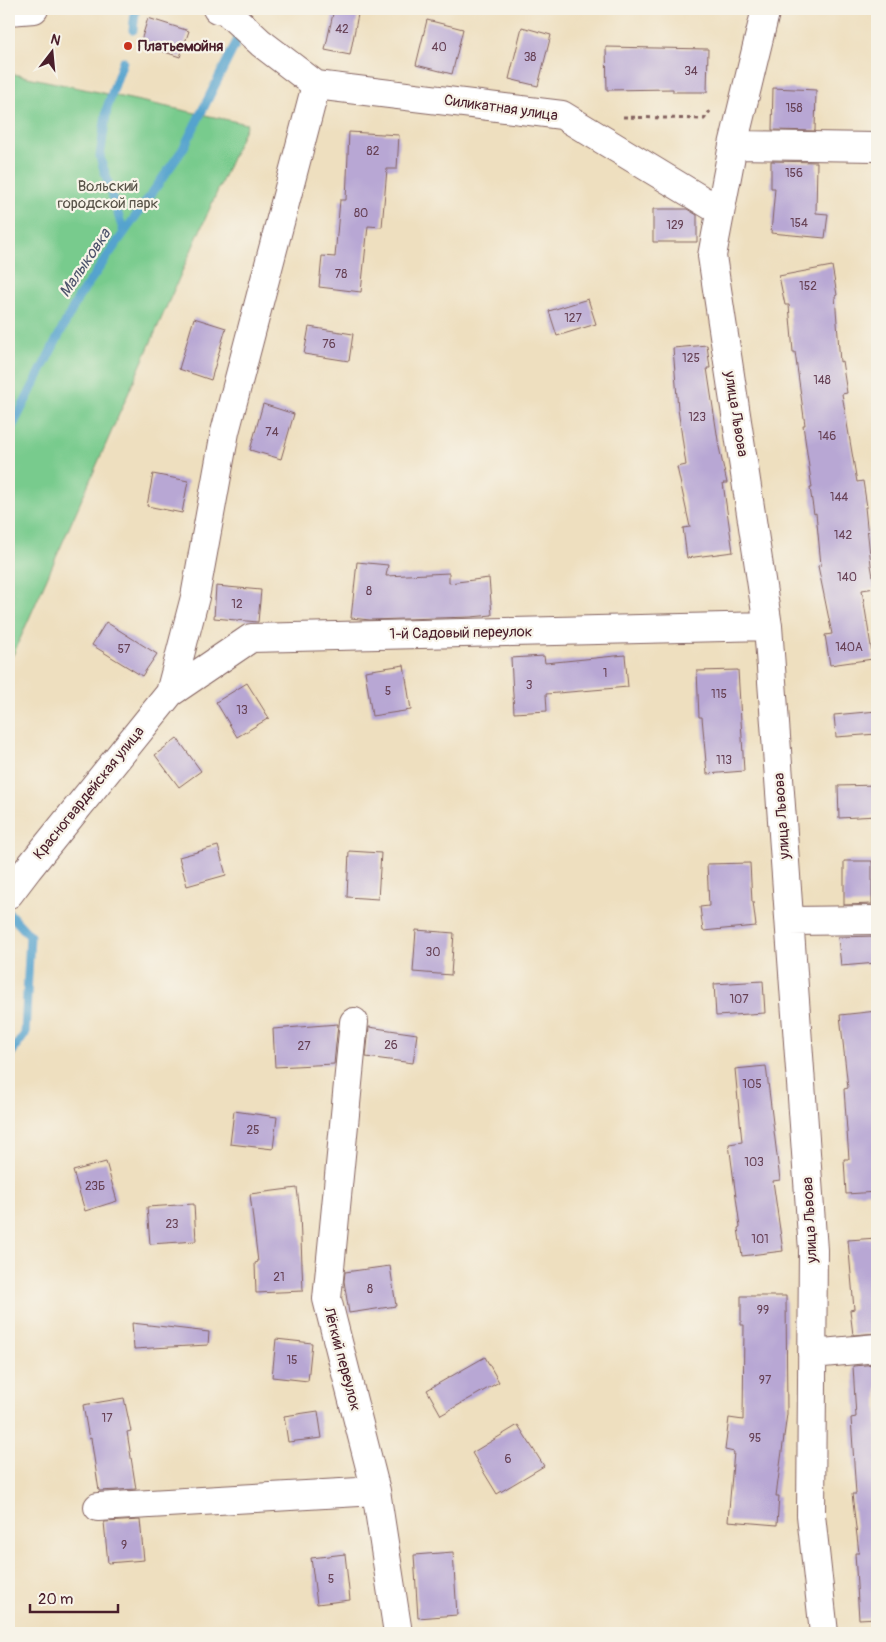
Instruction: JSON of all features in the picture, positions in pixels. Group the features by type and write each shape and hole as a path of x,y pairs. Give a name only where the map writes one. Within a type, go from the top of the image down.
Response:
{"street":[{"path":"9,11 34,9"},
{"path":"170,693 195,597 225,432 316,85 261,43 225,10 217,9"},
{"name":"улица Львова","path":"766,9 733,145 712,256 768,626 813,1250 810,1515 820,1625"},
{"name":"Силикатная улица","path":"316,85 562,115 720,211"},
{"path":"733,145 877,147"},
{"name":"1-й Садовый переулок","path":"170,693 251,638 768,626"},
{"name":"Красногвардейская улица","path":"9,894 170,693"},
{"path":"790,921 877,920"},
{"name":"Лёгкий переулок","path":"354,1022 327,1299 376,1491 398,1633"},
{"path":"812,1354 877,1348"},
{"path":"98,1507 376,1491"}],"path":[{"path":"619,116 704,119 716,104"}],"green space":[{"name":"Вольский городской парк","path":"9,73 247,124 13,655 9,659"}],"building":[{"path":"334,9 359,9 350,55 325,50"},
{"path":"148,18 189,31 180,57 140,44"},
{"path":"427,20 463,29 452,74 416,65"},
{"path":"522,27 551,35 538,86 509,79"},
{"path":"606,47 708,49 707,92 673,92 673,89 607,90"},
{"path":"773,88 816,90 815,131 772,130"},
{"path":"349,132 399,135 397,169 387,169 382,227 368,226 361,292 319,287 322,256 335,257 340,200 346,200"},
{"path":"771,161 817,162 816,213 828,214 825,238 771,233 775,188 771,188"},
{"path":"653,209 687,209 697,215 697,242 653,242"},
{"path":"832,266 837,295 835,296 840,362 842,361 847,393 842,394 857,482 863,481 875,588 862,590 873,659 830,665 825,635 832,634 818,566 821,565 816,513 814,514 810,488 812,488 803,425 805,425 795,352 793,352 789,305 785,305 779,276"},
{"path":"588,299 596,324 557,336 549,311"},
{"path":"194,318 226,328 211,380 179,369"},
{"path":"309,327 353,334 349,361 304,354"},
{"path":"707,345 710,368 707,368 719,447 727,483 723,483 733,552 687,558 683,528 690,527 677,467 686,465 678,409 673,348"},
{"path":"263,404 294,414 281,459 250,450"},
{"path":"153,474 188,481 182,513 147,506"},
{"path":"357,562 388,565 386,576 449,573 449,583 489,578 492,615 370,620 351,618"},
{"path":"216,586 261,590 258,622 214,618"},
{"path":"106,622 157,654 142,676 92,645"},
{"path":"625,655 628,687 546,694 547,711 514,713 511,658 544,656 545,663"},
{"path":"404,665 411,710 372,716 365,671"},
{"path":"738,670 744,771 707,774 702,717 699,717 697,671"},
{"path":"247,683 269,718 237,737 216,702"},
{"path":"877,711 877,734 836,737 834,715"},
{"path":"177,738 201,771 179,787 155,755"},
{"path":"877,785 877,816 839,818 838,786"},
{"path":"218,846 226,875 187,886 179,857"},
{"path":"349,851 381,853 378,899 347,897"},
{"path":"844,861 872,861 872,904 844,905"},
{"path":"750,863 752,902 756,926 703,931 700,907 709,906 707,864"},
{"path":"416,930 454,933 451,975 413,972"},
{"path":"877,936 877,963 841,966 838,937"},
{"path":"763,981 765,1013 716,1016 714,984"},
{"path":"877,1011 877,1192 846,1194 844,1159 849,1159 844,1089 848,1088 840,1015"},
{"path":"338,1024 334,1064 275,1067 273,1029"},
{"path":"369,1027 417,1034 413,1063 366,1057"},
{"path":"766,1066 780,1180 773,1181 783,1251 742,1256 729,1144 742,1142 735,1069"},
{"path":"234,1111 277,1117 273,1149 230,1144"},
{"path":"106,1162 117,1201 85,1211 73,1171"},
{"path":"297,1188 300,1213 303,1291 256,1293 255,1263 258,1262 250,1194"},
{"path":"194,1204 196,1241 150,1244 147,1207"},
{"path":"877,1238 877,1333 853,1335 850,1310 854,1309 848,1240"},
{"path":"390,1266 396,1306 349,1313 344,1281 345,1272"},
{"path":"741,1296 786,1296 787,1414 776,1496 779,1496 777,1525 728,1521 734,1452 725,1450 729,1418 743,1420 744,1325 741,1325"},
{"path":"132,1323 209,1332 208,1345 134,1349"},
{"path":"276,1339 312,1343 308,1381 272,1377"},
{"path":"485,1357 499,1382 441,1415 427,1390"},
{"path":"877,1364 877,1618 859,1619 855,1553 859,1553 852,1494 856,1494 851,1418 856,1417 853,1366"},
{"path":"124,1398 131,1431 127,1432 136,1489 99,1491 91,1438 89,1439 83,1405"},
{"path":"318,1411 322,1438 288,1442 284,1416"},
{"path":"518,1425 544,1466 497,1494 472,1453"},
{"path":"140,1520 144,1560 108,1563 104,1522"},
{"path":"453,1552 457,1615 418,1618 414,1555"},
{"path":"345,1554 350,1600 317,1604 311,1558"}],"waterway":[{"path":"133,9 135,13 133,30"},
{"name":"Малыковка","path":"9,433 78,298 183,149 237,41 247,9"},
{"path":"123,61 107,108 100,157 124,233"},
{"name":"Малыковка","path":"9,913 30,936 25,1034 9,1056"}],"place":[{"name":"Платьемойня","path":"128,46"}]}
